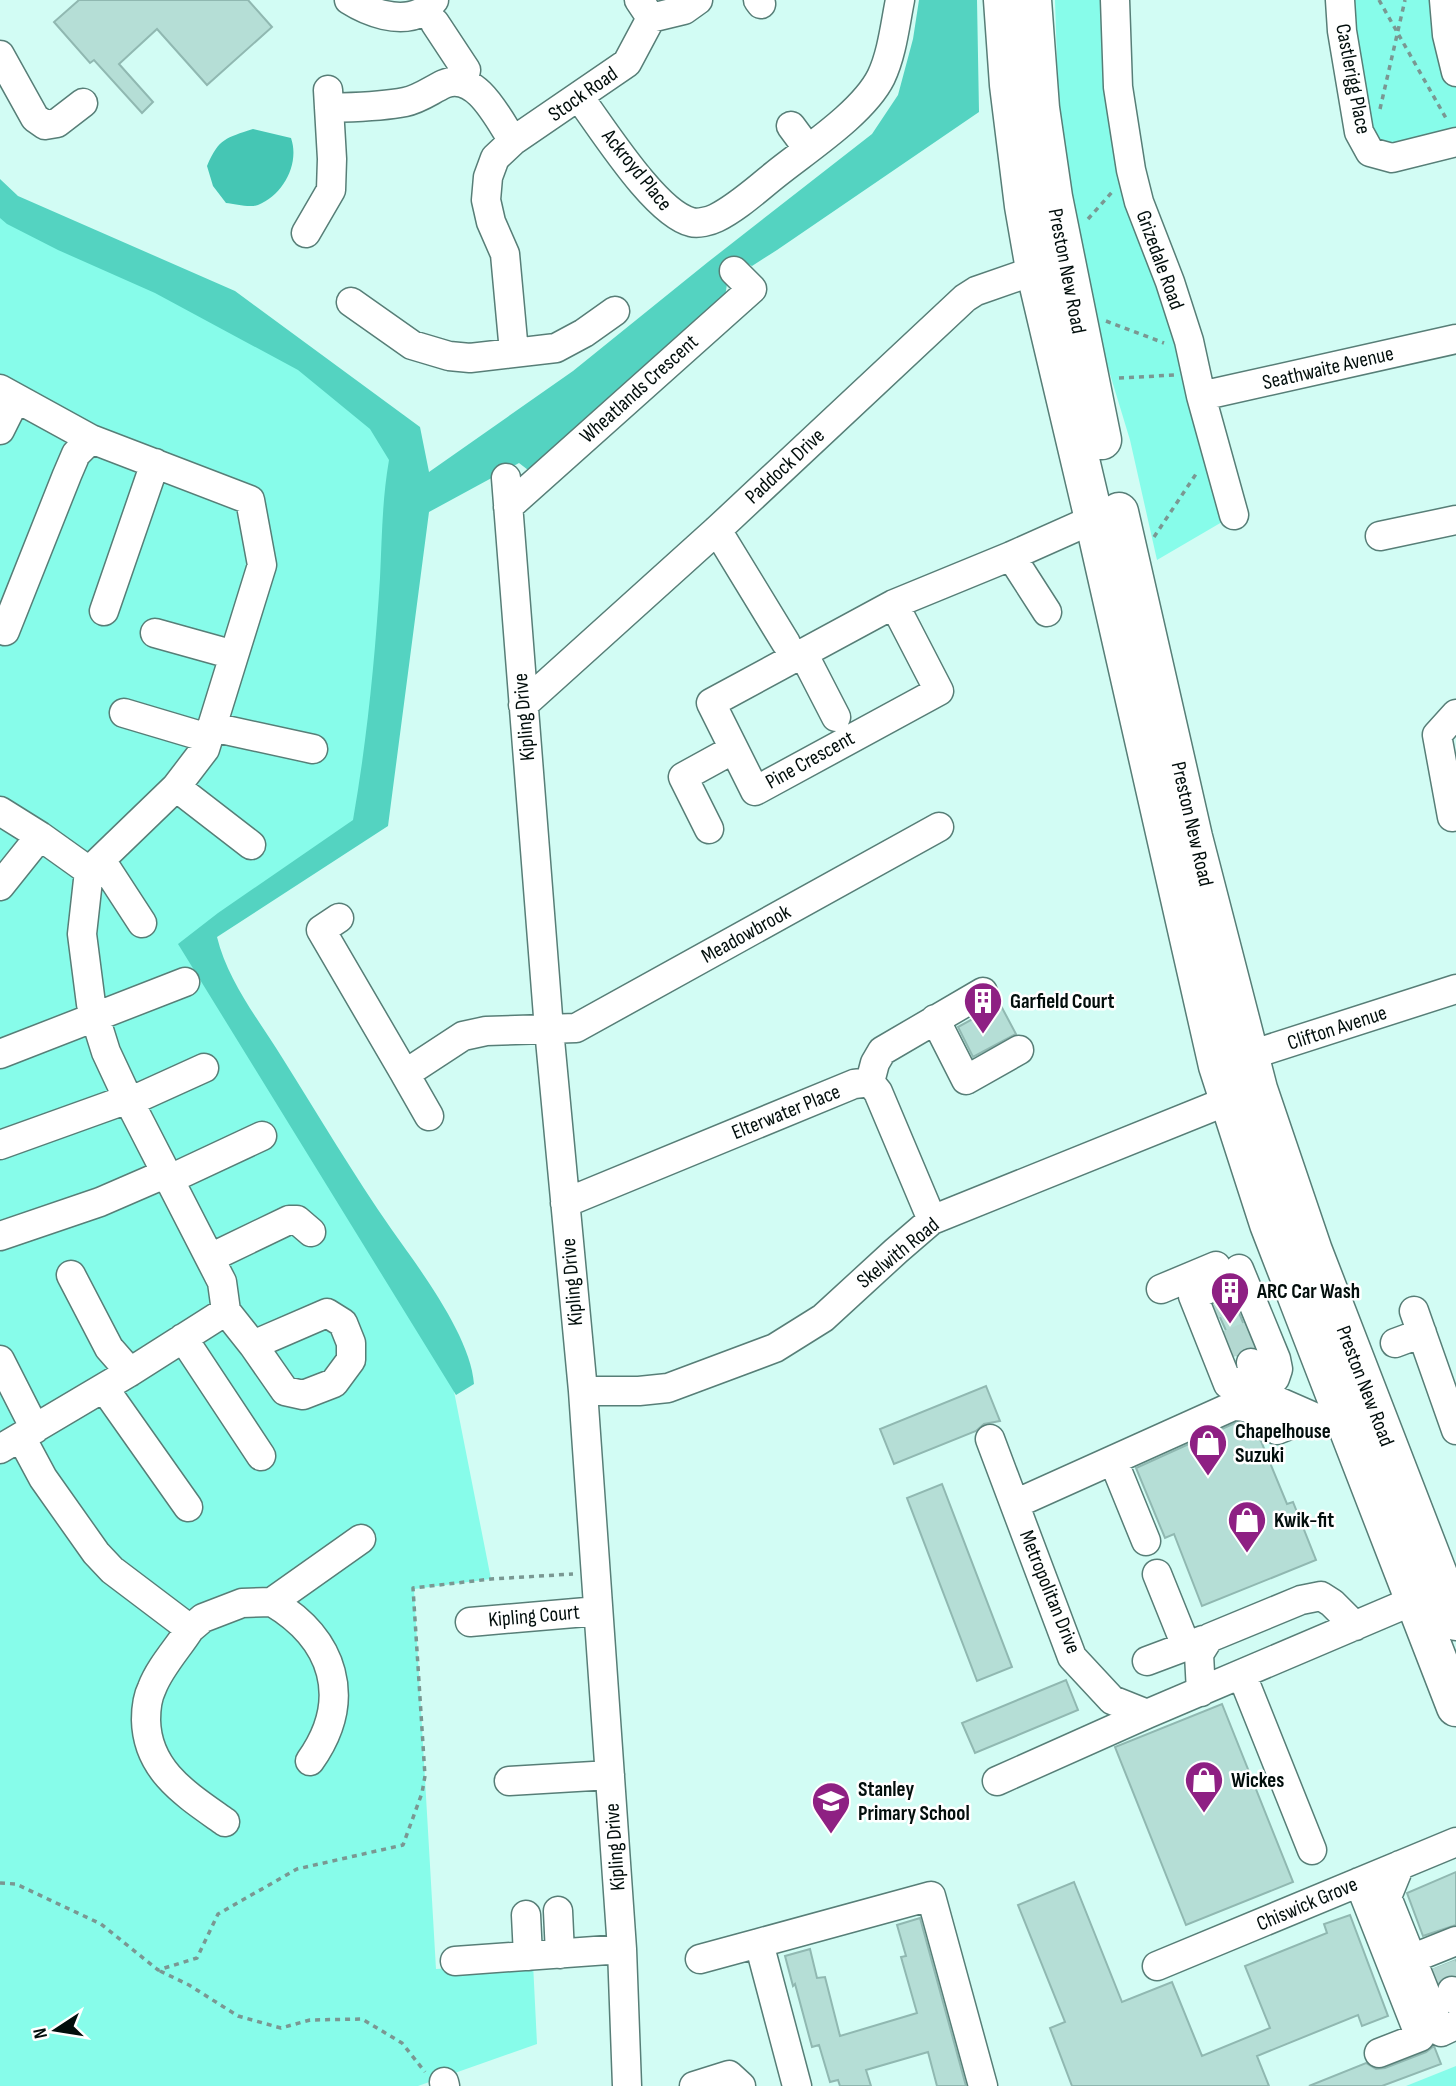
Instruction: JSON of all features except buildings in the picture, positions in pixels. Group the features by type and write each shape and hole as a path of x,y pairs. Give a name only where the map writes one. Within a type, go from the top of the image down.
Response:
{"highway":[{"name":"Preston New Road","path":"1003,0 1019,166 1075,309 1194,837 1238,1078 1313,1251 1437,1585 1456,1622"},
{"name":"Preston New Road","path":"1032,0 1040,108 1053,197 1055,259 1094,519 1238,1078 1318,1416 1437,1585 1449,1677 1456,1707"}],"street":[{"path":"349,0 376,13 403,16 434,12 466,70 463,83"},
{"path":"645,9 684,9 698,0"},
{"name":"Ackroyd Place","path":"579,97 653,197 674,216 694,223 714,220 808,149 868,95 881,77 900,0"},
{"name":"Grizedale Road","path":"1115,0 1118,87 1131,170 1139,202 1170,282 1234,515"},
{"name":"Castlerigg Place","path":"1340,0 1342,32 1359,132 1370,152 1392,158 1453,134"},
{"path":"1444,0 1447,35 1456,72"},
{"name":"Stock Road","path":"514,352 505,254 491,222 486,200 488,177 495,158 513,141 627,63 645,9"},
{"path":"0,55 35,118 45,125 57,123 83,103"},
{"path":"306,233 331,190 328,99 406,102 447,83 463,83 479,90 513,141"},
{"path":"791,126 808,149"},
{"name":"Paddock Drive","path":"523,705 717,530 965,298 976,290 1055,259"},
{"name":"Wheatlands Crescent","path":"508,507 752,289 734,271"},
{"path":"351,302 412,345 432,352 470,358 556,348 584,333 615,310"},
{"name":"Seathwaite Avenue","path":"1196,375 1456,339"},
{"path":"0,430 8,393 91,439 250,500 262,565 205,749 176,787 95,865 82,934 91,1004 106,1052 222,1282 226,1311 285,1391 303,1395 334,1383 351,1360 351,1343 343,1323 327,1313 253,1345"},
{"path":"5,631 66,475 76,454 91,439"},
{"path":"104,611 155,463"},
{"name":"Kipling Drive","path":"506,478 549,1029 583,1391 622,1949 627,2086"},
{"path":"1047,611 1011,556 1094,519"},
{"path":"1380,536 1456,520"},
{"path":"717,530 836,717"},
{"name":"Pine Crescent","path":"894,604 939,691 755,791 711,704 794,648 894,604 1011,556"},
{"path":"155,633 234,655"},
{"path":"124,713 210,732 313,749"},
{"path":"1452,817 1437,734 1456,714"},
{"path":"709,829 683,776 734,749"},
{"path":"176,787 251,845"},
{"path":"0,811 95,865 142,922"},
{"name":"Meadowbrook","path":"405,1074 463,1036 486,1031 576,1028 939,827"},
{"path":"0,886 40,836"},
{"path":"339,918 321,930 405,1074 421,1112"},
{"path":"0,1054 185,982"},
{"name":"Clifton Avenue","path":"1238,1078 1456,989"},
{"path":"932,1220 878,1092 870,1082 875,1063 882,1051 983,992"},
{"path":"935,1019 965,1080 1019,1049"},
{"path":"0,1145 128,1100 204,1068"},
{"name":"Skelwith Road","path":"583,1391 668,1388 775,1348 823,1318 932,1220 1238,1078"},
{"name":"Elterwater Place","path":"565,1203 855,1084 870,1082"},
{"path":"0,1236 169,1176 262,1136"},
{"path":"210,1258 289,1220 297,1220 312,1231"},
{"path":"1273,1233 1230,1278 1193,1296 1228,1384 1243,1380 1266,1396 1318,1416"},
{"path":"1161,1289 1222,1264 1263,1361 1318,1416"},
{"path":"71,1275 109,1348 130,1372"},
{"path":"19,1438 226,1311"},
{"name":"Preston New Road","path":"1395,1343 1418,1322 1456,1430"},
{"path":"183,1338 261,1456"},
{"path":"0,1360 19,1438 43,1478 96,1553 112,1570 190,1629"},
{"path":"104,1388 188,1507"},
{"path":"1015,1504 1233,1406 1247,1406 1255,1411 1266,1427 1276,1430 1296,1420 1318,1416"},
{"name":"Metropolitan Drive","path":"990,1439 1072,1657 1112,1700 1147,1714"},
{"path":"1113,1460 1146,1541"},
{"path":"272,1602 361,1539"},
{"path":"1157,1574 1197,1642 1201,1692"},
{"path":"997,1781 1355,1626 1437,1585"},
{"path":"1147,1661 1301,1600 1321,1596 1355,1626"},
{"path":"225,1822 182,1792 161,1770 151,1751 146,1733 146,1710 152,1688 190,1629 204,1618 242,1603 272,1602 288,1611 317,1639 334,1682 334,1707 327,1732 310,1761"},
{"name":"Kipling Court","path":"470,1622 598,1611"},
{"path":"1242,1675 1312,1850"},
{"path":"509,1781 610,1775"},
{"name":"Chiswick Grove","path":"1157,1966 1456,1842"},
{"path":"1400,1865 1387,1897 1441,1965 1453,2027 1441,2032 1441,1965"},
{"path":"1359,1882 1420,2037 1380,2053"},
{"path":"700,1959 931,1896 983,2086"},
{"path":"558,1911 560,1954"},
{"path":"526,1915 528,1956"},
{"path":"759,1943 797,2086"},
{"path":"455,1961 622,1949"},
{"path":"694,2086 735,2073"}],"path":[{"path":"1379,0 1453,134"},
{"path":"1379,112 1405,0"},
{"path":"1055,259 1131,170"},
{"path":"1075,309 1196,375"},
{"path":"1089,380 1196,375"},
{"path":"1133,569 1215,445"},
{"path":"158,1970 197,1958 218,1914 297,1869 403,1845 422,1793 425,1776 414,1588 491,1578 596,1573"},
{"path":"0,1883 16,1884 101,1924 158,1970 189,1985 238,2016 281,2028 310,2020 362,2019 402,2043 422,2070 444,2084"}],"shaded area":[{"path":"919,0 977,0 979,112 752,266 738,259 727,284 725,297 532,473 519,463 429,512 388,826 217,937 229,970 245,1000 454,1325 471,1365 474,1384 456,1395 178,944 218,913 353,820 373,669 389,460 370,429 298,370 155,293 7,224 0,218 0,179 18,196 235,291 420,427 429,472 573,371 872,134 898,95 913,39"},
{"path":"1055,0 1115,0 1118,87 1234,515 1157,560 1130,440 1106,361 1066,172 1058,93"},
{"path":"1340,0 1444,0 1456,72 1456,142 1370,152"},
{"path":"253,129 291,138 291,168 275,194 258,205 226,203 213,186 207,166 224,140"},
{"path":"0,191 232,296 407,448 379,827 192,947 448,1361 491,1579 414,1589 436,1969 533,1963 537,2044 418,2086 0,2086"},
{"path":"1456,2066 1456,2086 1406,2086"}],"tunnel":[{"path":"1220,1287 1251,1363"},
{"path":"1442,1965 1452,1991"}],"place":[{"name":"Garfield Court","path":"983,1035"},
{"name":"ARC Car Wash","path":"1230,1325"},
{"name":"Chapelhouse Suzuki","path":"1208,1477"},
{"name":"Kwik-fit","path":"1247,1554"},
{"name":"Wickes","path":"1204,1814"},
{"name":"Stanley Primary School","path":"831,1835"}]}
